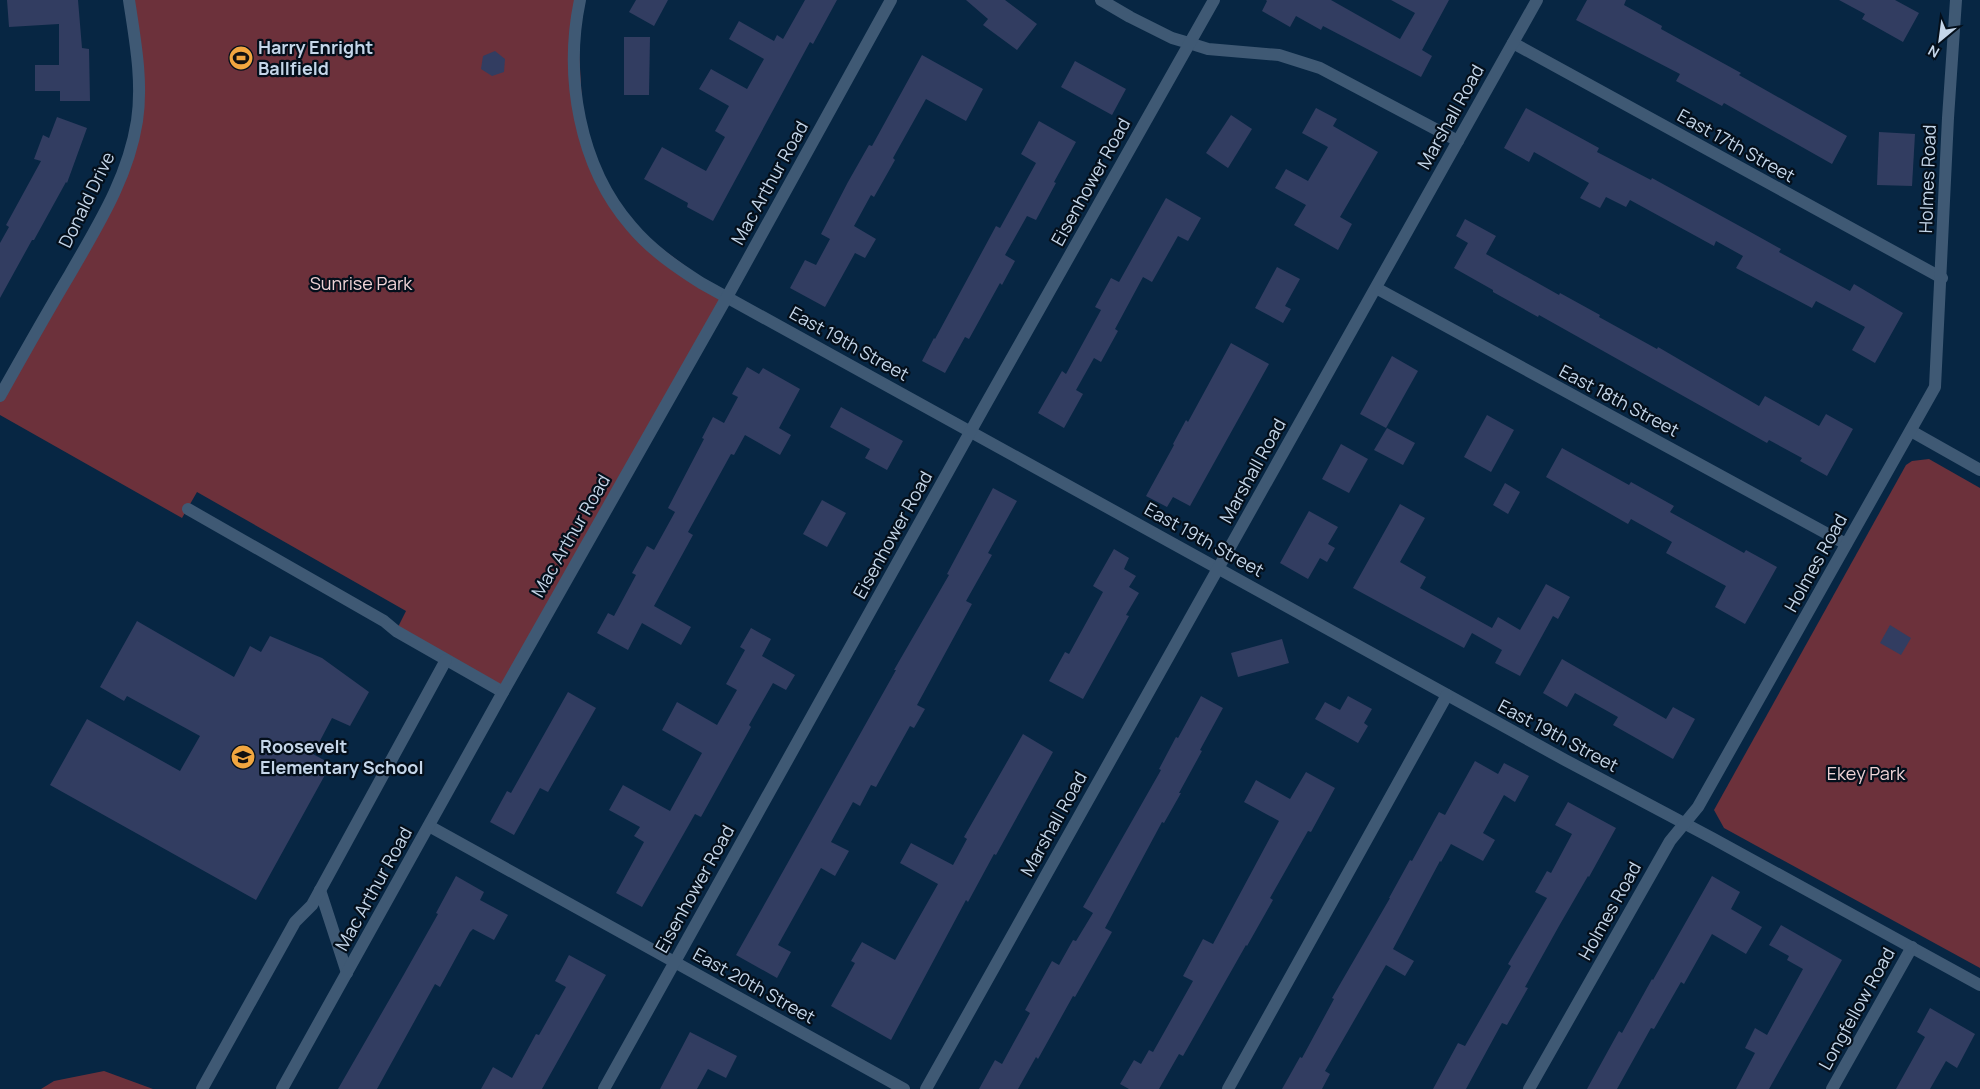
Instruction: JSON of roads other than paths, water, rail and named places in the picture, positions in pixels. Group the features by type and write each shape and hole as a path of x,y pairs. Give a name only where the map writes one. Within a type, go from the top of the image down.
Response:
{"street":[{"name":"Donald Drive","path":"0,396 104,214 127,162 137,120 138,93 135,40 129,0"},
{"name":"East 19th Street","path":"580,0 573,56 576,97 584,138 612,199 630,225 649,245 674,266 970,432 1447,695 1980,985"},
{"name":"Mac Arthur Road","path":"282,1089 503,692 727,297 891,0"},
{"path":"1101,0 1164,34 1208,49 1279,55 1320,68 1458,141"},
{"name":"Eisenhower Road","path":"604,1089 970,432 1214,0"},
{"name":"Marshall Road","path":"926,1089 1537,0"},
{"name":"Holmes Road","path":"1529,1089 1670,841 1703,798 1936,387 1948,118 1956,0"},
{"name":"East 17th Street","path":"1512,44 1942,278"},
{"name":"East 18th Street","path":"1376,288 1846,544"},
{"path":"1911,431 1980,470"},
{"path":"188,509 384,621 396,631 503,692"},
{"path":"202,1089 296,922 312,905 446,660"},
{"path":"1228,1089 1447,695"},
{"name":"East 20th Street","path":"429,826 904,1089"},
{"path":"320,890 347,973"},
{"name":"Longfellow Road","path":"1832,1089 1912,947"}],"place":[{"name":"Harry Enright Ballfield","path":"241,58"},
{"name":"Roosevelt Elementary School","path":"243,757"}],"park label":[{"name":"Sunrise Park","path":"361,284"},
{"name":"Ekey Park","path":"1866,774"}]}
